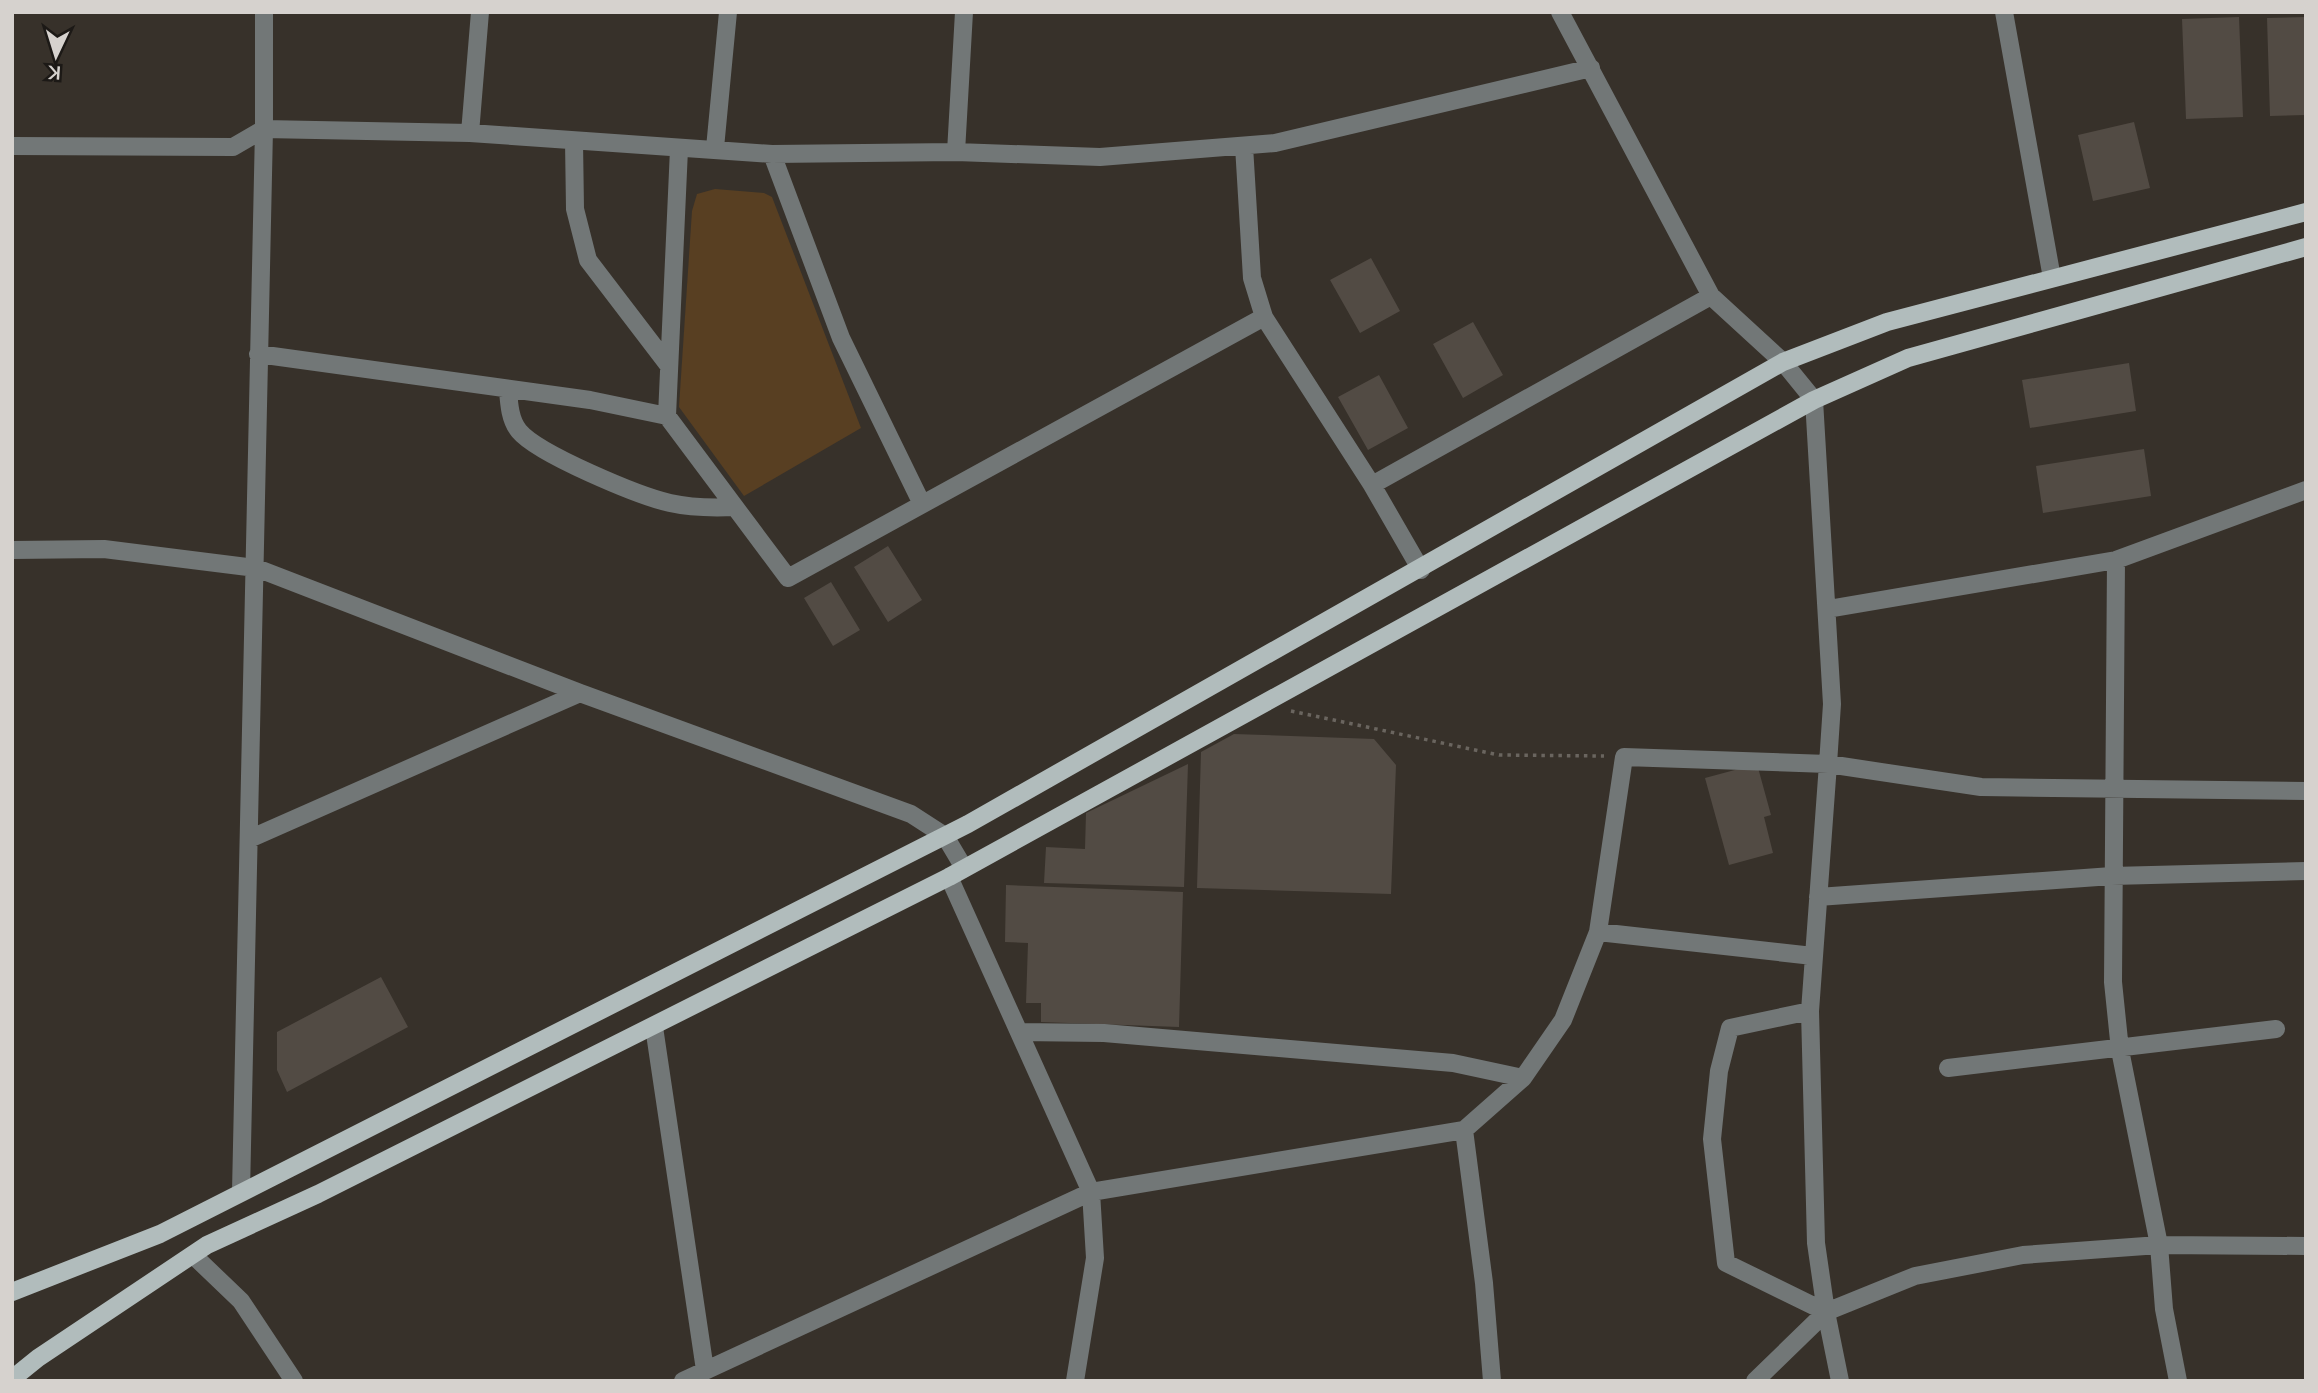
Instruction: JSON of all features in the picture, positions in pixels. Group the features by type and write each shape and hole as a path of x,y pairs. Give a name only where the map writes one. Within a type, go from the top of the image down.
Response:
{"main road":[{"path":"12,1292 160,1234 945,836 1421,570 1783,362 1887,322 2306,212"},
{"path":"12,1379 38,1358 193,1255 654,1027 957,873 1814,400 1908,358 2306,247"}],"street":[{"path":"241,1192 256,568 264,12"},
{"path":"470,133 480,12"},
{"path":"715,148 728,12"},
{"path":"956,152 964,12"},
{"path":"1560,12 1712,296 1783,362 1814,400 1832,704 1810,1011 1816,1243 1840,1381"},
{"path":"2004,12 2052,278"},
{"path":"12,146 233,147 264,129 470,133 772,154 956,152 1100,157 1275,143 1591,68"},
{"path":"574,141 575,209 588,260 669,366"},
{"path":"1244,146 1252,278 1264,317 1372,485 1421,570"},
{"path":"679,149 667,416 788,578 1264,317"},
{"path":"772,154 841,338 922,505"},
{"path":"1372,485 1712,296"},
{"path":"258,354 590,400 667,416"},
{"path":"508,390 511,415 519,431 541,449 657,499 692,507 735,507"},
{"path":"1828,609 2116,560 2306,490"},
{"path":"12,550 104,549 256,568 580,693 911,814 945,836 1019,1032 1091,1192 1095,1258 1075,1381"},
{"path":"2116,560 2113,982 2120,1050 2159,1245 2164,1310 2178,1381"},
{"path":"249,839 580,693"},
{"path":"683,1381 1091,1192 1464,1130 1523,1078 1563,1020 1598,932 1624,757 1828,764 1980,787 2306,791"},
{"path":"1818,897 2112,876 2306,871"},
{"path":"1598,932 1813,957"},
{"path":"1810,1011 1730,1028 1719,1071 1712,1139 1726,1263 1826,1312"},
{"path":"654,1027 705,1370"},
{"path":"1948,1068 2120,1050 2276,1029"},
{"path":"1019,1032 1104,1033 1454,1063 1523,1078"},
{"path":"1464,1130 1484,1283 1492,1381"},
{"path":"1755,1381 1826,1312 1915,1276 2023,1255 2159,1245 2306,1246"},
{"path":"193,1255 241,1301 293,1381"}],"path":[{"path":"1260,705 1499,755 1624,757"}],"shaded area":[{"path":"715,189 764,193 772,197 861,428 744,496 679,407 692,211 697,194"}],"building":[{"path":"2239,17 2243,117 2186,119 2182,19"},
{"path":"2306,17 2306,115 2270,116 2267,18"},
{"path":"2134,122 2150,188 2093,201 2078,135"},
{"path":"1371,258 1400,311 1360,333 1330,280"},
{"path":"1473,322 1503,375 1463,398 1433,344"},
{"path":"2129,363 2136,411 2030,428 2022,380"},
{"path":"1379,375 1408,428 1368,450 1338,397"},
{"path":"2144,449 2151,496 2043,513 2036,466"},
{"path":"888,546 922,600 888,622 854,567"},
{"path":"831,582 860,630 833,646 804,598"},
{"path":"1234,734 1374,739 1396,765 1391,894 1197,888 1201,752"},
{"path":"1188,764 1184,887 1044,883 1046,847 1085,849 1086,813"},
{"path":"1757,764 1771,815 1764,817 1773,853 1729,865 1705,778"},
{"path":"1006,885 1183,892 1179,1027 1041,1022 1041,1003 1026,1003 1028,943 1005,942"},
{"path":"381,977 408,1027 287,1092 277,1070 277,1032"}]}
